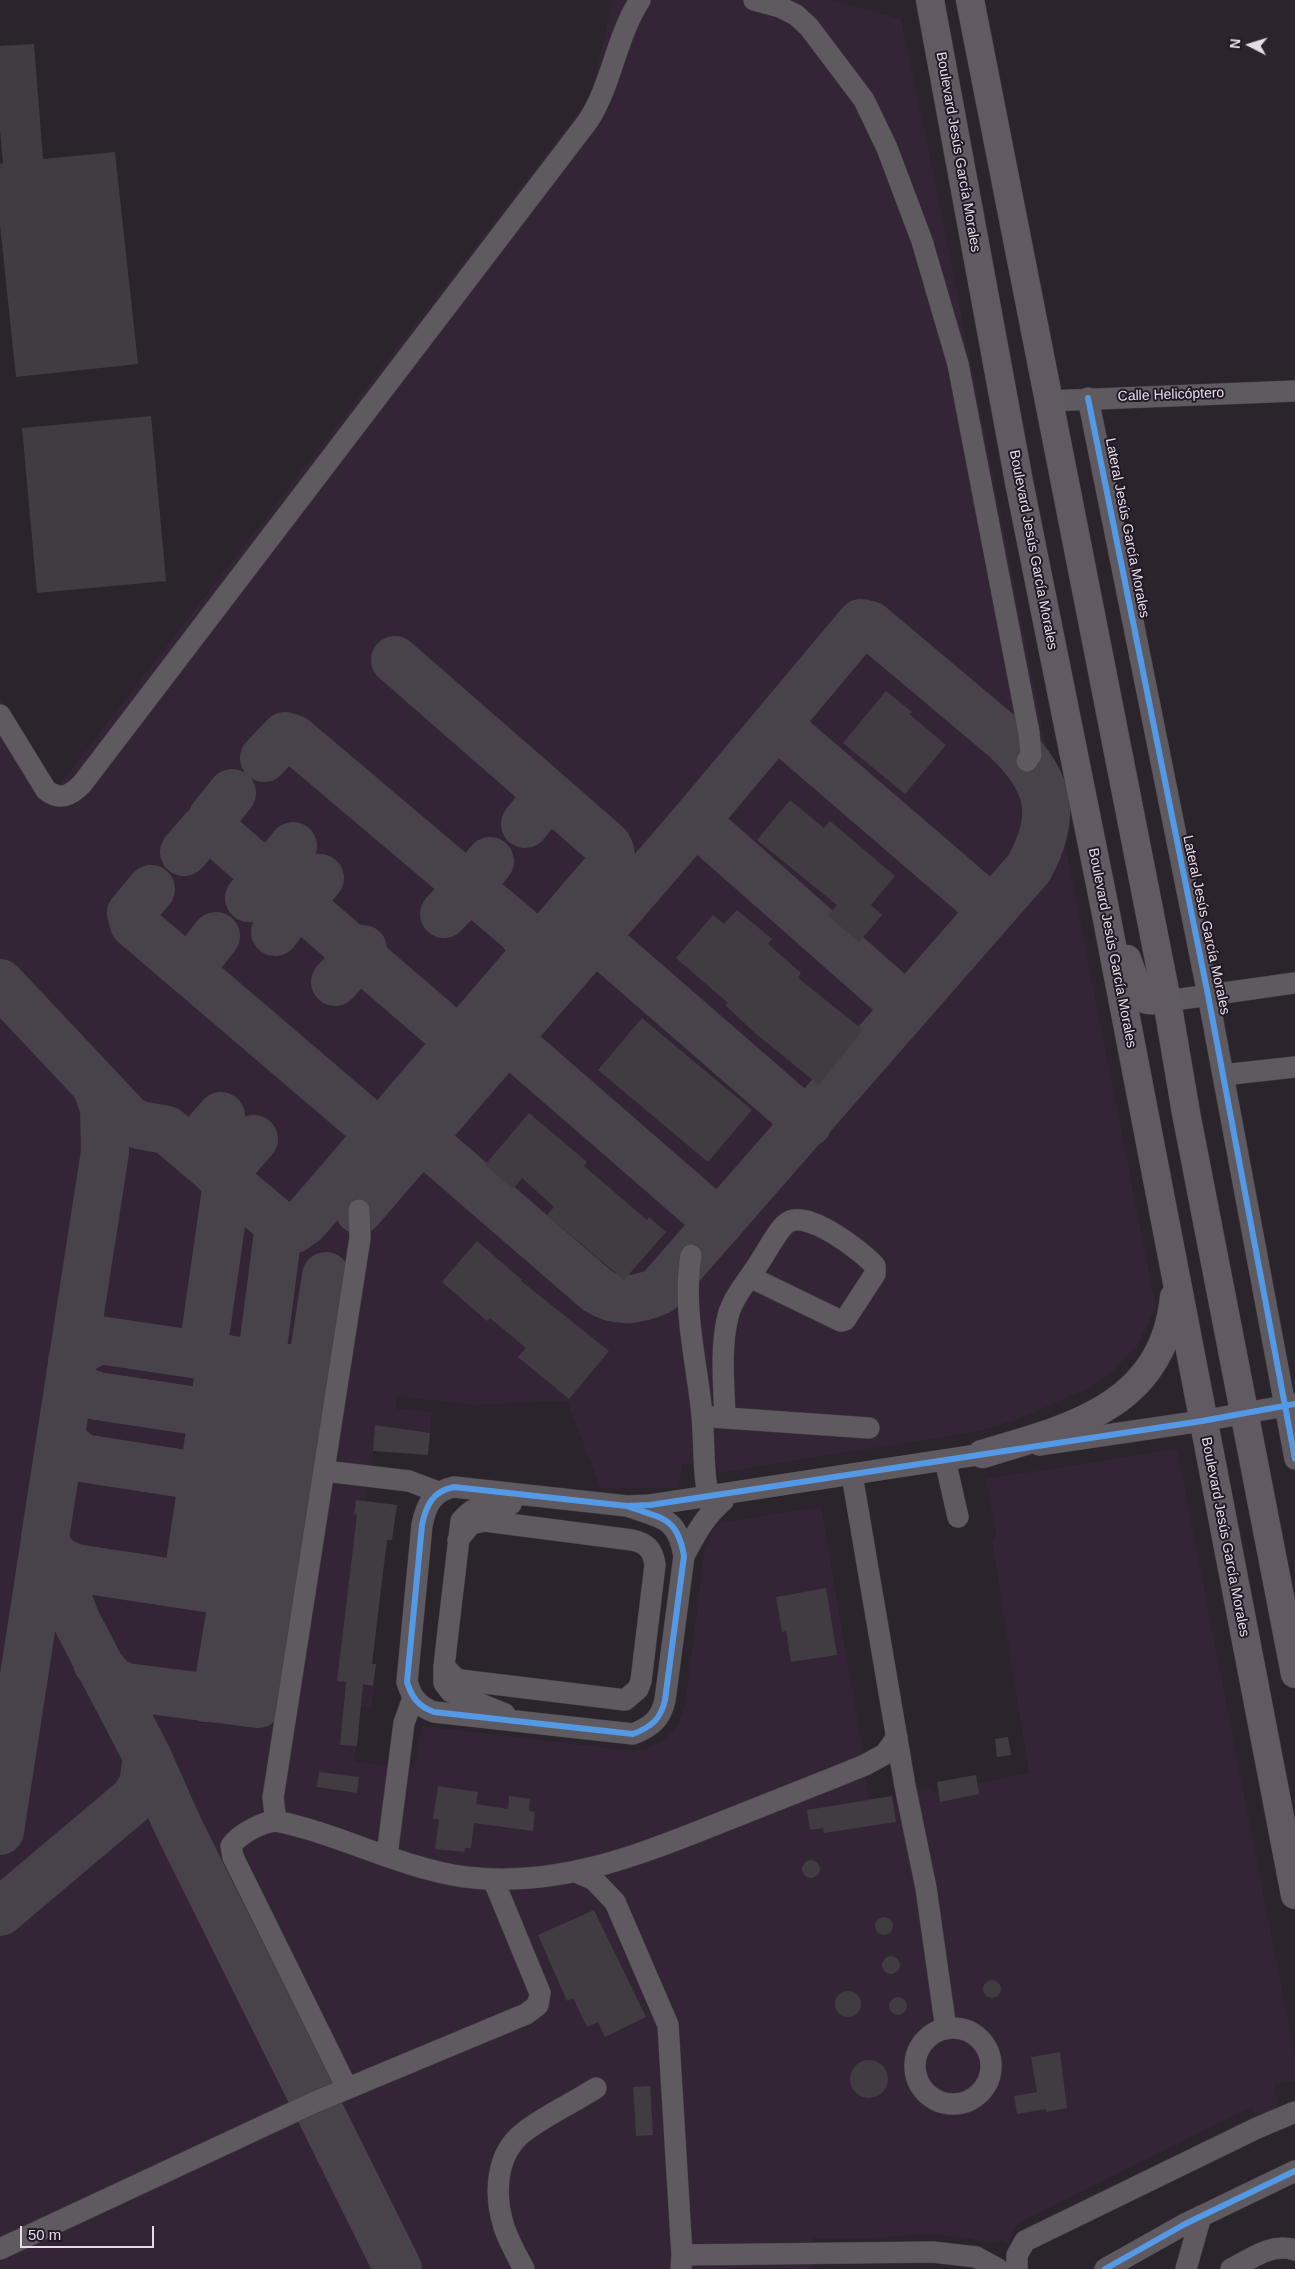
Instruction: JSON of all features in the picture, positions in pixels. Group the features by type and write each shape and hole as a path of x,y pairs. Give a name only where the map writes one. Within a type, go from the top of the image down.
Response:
{"main road":[{"name":"Boulevard Jesús García Morales","path":"930,0 986,303 1174,1260 1202,1421 1295,1895"},
{"path":"970,0 1047,400 1167,1001 1186,1113 1295,1674"},
{"path":"969,210 996,210 1009,205"},
{"path":"986,303 998,299 1027,297"},
{"path":"1105,909 1123,946 1140,994 1147,1000 1167,1001"},
{"path":"982,1454 1056,1433 1092,1416 1128,1391 1150,1368 1161,1348 1169,1326 1175,1292 1174,1260"}],"street":[{"path":"0,715 46,790 54,797 63,798 73,793 588,122 605,88 627,25 640,0"},
{"path":"754,0 780,7 796,15 810,27 864,100 884,139 922,241 958,364 1029,733 1031,755 1027,761"},
{"name":"Calle Helicóptero","path":"1047,400 1295,391"},
{"name":"Lateral Jesús García Morales","path":"1088,398 1290,1405 1295,1459"},
{"path":"1167,1001 1295,983"},
{"path":"1223,1075 1295,1067"},
{"path":"276,1821 273,1798 360,1238 359,1210"},
{"path":"725,1418 723,1347 729,1313 750,1277 787,1223 800,1218 830,1232 875,1266 875,1274 845,1320 841,1322 750,1277"},
{"path":"684,1556 710,1503 689,1302 688,1271 691,1255"},
{"path":"627,1506 671,1524 681,1538 684,1556 665,1700 663,1712 658,1719 646,1729 633,1734 434,1712 425,1709 413,1698 407,1682 422,1525 429,1502 438,1492 454,1487 627,1506 710,1503 732,1493 1202,1421 1290,1405"},
{"path":"702,1416 869,1428"},
{"path":"945,1460 958,1517"},
{"path":"324,1471 409,1481 438,1492"},
{"path":"852,1474 905,1786 926,1888 946,2029"},
{"path":"524,1495 508,1506 480,1506 472,1510 461,1521 444,1666 444,1683 451,1692 525,1723"},
{"path":"444,1666 454,1677 460,1680 626,1700 638,1689 641,1681 655,1565 654,1556 646,1545 612,1537 485,1521 471,1524 458,1540"},
{"path":"387,1855 404,1723 413,1698"},
{"path":"347,2088 231,1852 231,1846 239,1838 268,1821 276,1821 452,1874 493,1879 532,1878 576,1872 630,1858 865,1765 885,1754 897,1737"},
{"path":"865,1765 888,1772 905,1786"},
{"path":"615,1902 616,1879 621,1868 630,1858"},
{"path":"576,1872 594,1880 615,1902 668,2025 682,2262 848,2261 959,2254 976,2257 998,2269"},
{"path":"0,2249 347,2088 526,2014 538,2005 540,1992 533,1972 493,1879"},
{"path":"524,2269 504,2228 500,2209 500,2168 508,2148 523,2132 596,2088"},
{"path":"1017,2269 1017,2255 1025,2241 1257,2128 1295,2112"},
{"path":"1251,2191 1295,2161"},
{"path":"1105,2269 1193,2220 1295,2171"},
{"path":"1172,2269 1193,2220"},
{"path":"1186,2269 1193,2220"},
{"path":"1231,2269 1273,2248 1293,2249"}],"shaded area":[{"path":"613,0 831,0 901,19 936,186 1156,1308 1137,1345 1114,1370 1086,1389 1019,1419 979,1431 718,1473 715,1462 694,1465 682,1464 679,1488 601,1489 567,1401 472,1405 397,1396 396,1409 432,1412 428,1455 373,1451 366,1501 397,1505 392,1540 387,1540 372,1663 376,1664 371,1708 361,1707 355,1762 414,1768 422,1726 633,1751 648,1748 662,1741 672,1732 680,1719 685,1704 704,1555 712,1531 720,1523 821,1507 863,1752 869,1799 892,1796 893,1800 916,1796 916,1790 931,1787 932,1792 1029,1773 992,1542 996,1534 986,1479 1177,1449 1295,2057 1295,2081 1274,2085 1279,2113 1259,2122 1252,2107 1015,2225 1009,2244 1001,2241 990,2244 968,2238 929,2234 859,2239 813,2238 812,2262 814,2269 0,2269 0,698 55,791 590,97"}],"building":[{"path":"34,44 43,159 115,152 138,364 16,377 0,225 0,164 3,163 0,130 0,46"},
{"path":"151,416 166,581 37,593 22,428"},
{"path":"886,691 912,712 909,714 946,745 905,794 843,743"},
{"path":"790,800 824,828 830,821 895,876 871,905 882,915 859,942 828,916 837,905 757,840"},
{"path":"737,910 772,939 768,944 801,973 798,978 863,1030 819,1085 755,1033 725,1005 728,1003 676,958 713,915 724,924"},
{"path":"642,1018 752,1110 708,1162 598,1070"},
{"path":"529,1113 587,1162 584,1166 647,1220 649,1217 666,1232 624,1280 547,1215 554,1207 522,1178 513,1189 485,1165"},
{"path":"477,1241 521,1281 609,1351 569,1399 518,1357 526,1348 490,1318 487,1321 442,1282"},
{"path":"375,1425 430,1433 428,1455 373,1451"},
{"path":"356,1500 397,1505 392,1540 387,1540 372,1664 376,1664 373,1686 363,1684 357,1746 340,1745 346,1682 337,1681 357,1515 354,1514"},
{"path":"826,1588 837,1655 791,1662 786,1631 782,1632 776,1597"},
{"path":"1008,1737 1011,1755 997,1757 995,1739"},
{"path":"319,1772 359,1777 357,1793 317,1787"},
{"path":"976,1775 979,1794 940,1802 937,1782"},
{"path":"438,1786 478,1792 476,1804 508,1809 509,1796 530,1799 529,1811 535,1812 533,1831 474,1823 471,1848 465,1848 464,1852 435,1849 439,1819 433,1819"},
{"path":"892,1796 896,1822 824,1833 823,1828 810,1830 807,1810"},
{"path":"811,1860 819,1865 820,1869 815,1877 811,1878 803,1873 802,1869 807,1861"},
{"path":"594,1910 646,2017 605,2037 598,2022 587,2027 573,1998 567,2001 538,1935"},
{"path":"880,1917 888,1917 893,1922 891,1933 880,1935 875,1930 875,1922"},
{"path":"887,1956 895,1956 900,1961 898,1972 887,1974 882,1969 882,1961"},
{"path":"988,1980 996,1980 1001,1985 999,1996 988,1998 983,1993 983,1985"},
{"path":"848,1991 857,1995 861,2004 857,2013 848,2017 839,2013 835,2004 839,1995"},
{"path":"894,1997 902,1997 907,2002 905,2013 894,2015 889,2010 889,2002"},
{"path":"1060,2052 1067,2108 1046,2112 1046,2109 1017,2114 1014,2096 1037,2092 1031,2057"},
{"path":"869,2060 883,2065 888,2079 883,2093 869,2098 855,2093 850,2079 855,2065"},
{"path":"650,2086 653,2135 636,2136 633,2087"}],"taxiway":[{"path":"359,1210 695,821 861,623 870,625 1008,741 1033,771 1041,785 1046,815 1044,832 1029,868 659,1291 643,1297 628,1299 613,1298 598,1291 421,1138"},
{"path":"0,983 128,1119 139,1125 167,1130 282,1227 294,1229 305,1221 604,873 611,860 607,845 395,660"},
{"path":"777,725 991,909"},
{"path":"264,758 285,736 294,739 520,930 531,944 529,961"},
{"path":"525,824 544,800 544,790"},
{"path":"211,828 212,818 232,793"},
{"path":"695,821 906,1007"},
{"path":"184,852 203,830 211,828 446,1030 457,1034 470,1030"},
{"path":"249,898 262,883 272,881 273,871 293,846"},
{"path":"444,914 462,895 474,892 473,883 490,861"},
{"path":"275,932 293,908 304,908 303,898 320,878"},
{"path":"151,889 131,913 134,924 366,1122 382,1126 392,1122"},
{"path":"195,976 193,965 216,936"},
{"path":"595,938 808,1123"},
{"path":"335,982 354,961 353,949 363,949"},
{"path":"506,1038 719,1223"},
{"path":"97,1088 104,1108 105,1152 45,1538 76,1620 147,1756 178,1826 398,2269"},
{"path":"197,1155 196,1145 221,1116"},
{"path":"217,1173 226,1171 254,1139"},
{"path":"198,1355 203,1350 225,1197 226,1171"},
{"path":"253,1363 260,1360 262,1355 279,1225"},
{"path":"307,1371 312,1366 326,1276"},
{"path":"72,1361 80,1350 99,1340 307,1371"},
{"path":"178,1584 186,1581 188,1576 201,1490 201,1482 196,1476 202,1473 205,1465 220,1367 215,1357"},
{"path":"239,1483 246,1482 249,1477 265,1373 259,1364"},
{"path":"288,1490 291,1489 294,1482 310,1380 307,1371"},
{"path":"70,1374 76,1388 97,1396 190,1410"},
{"path":"61,1434 65,1444 82,1458 288,1490"},
{"path":"224,1591 234,1584 247,1499 246,1490 239,1483"},
{"path":"48,1549 59,1561 75,1568 271,1598 277,1594 279,1586 291,1506 288,1490"},
{"path":"0,1831 45,1540"},
{"path":"206,1698 215,1695 218,1687 232,1602 231,1595 227,1591"},
{"path":"97,1663 113,1682 126,1687 258,1704 262,1700 275,1606 271,1598"},
{"path":"0,1912 134,1799 143,1785 147,1756"}],"cycle path":[{"path":"1088,398 1208,995 1295,1459"},
{"path":"627,1506 659,1517 672,1526 677,1533 684,1556 665,1700 661,1712 654,1722 633,1734 434,1712 416,1701 407,1682 422,1525 428,1505 436,1496 447,1489 454,1487 627,1506 650,1505 1202,1421 1295,1404"},
{"path":"1105,2269 1185,2224 1295,2171"}]}
